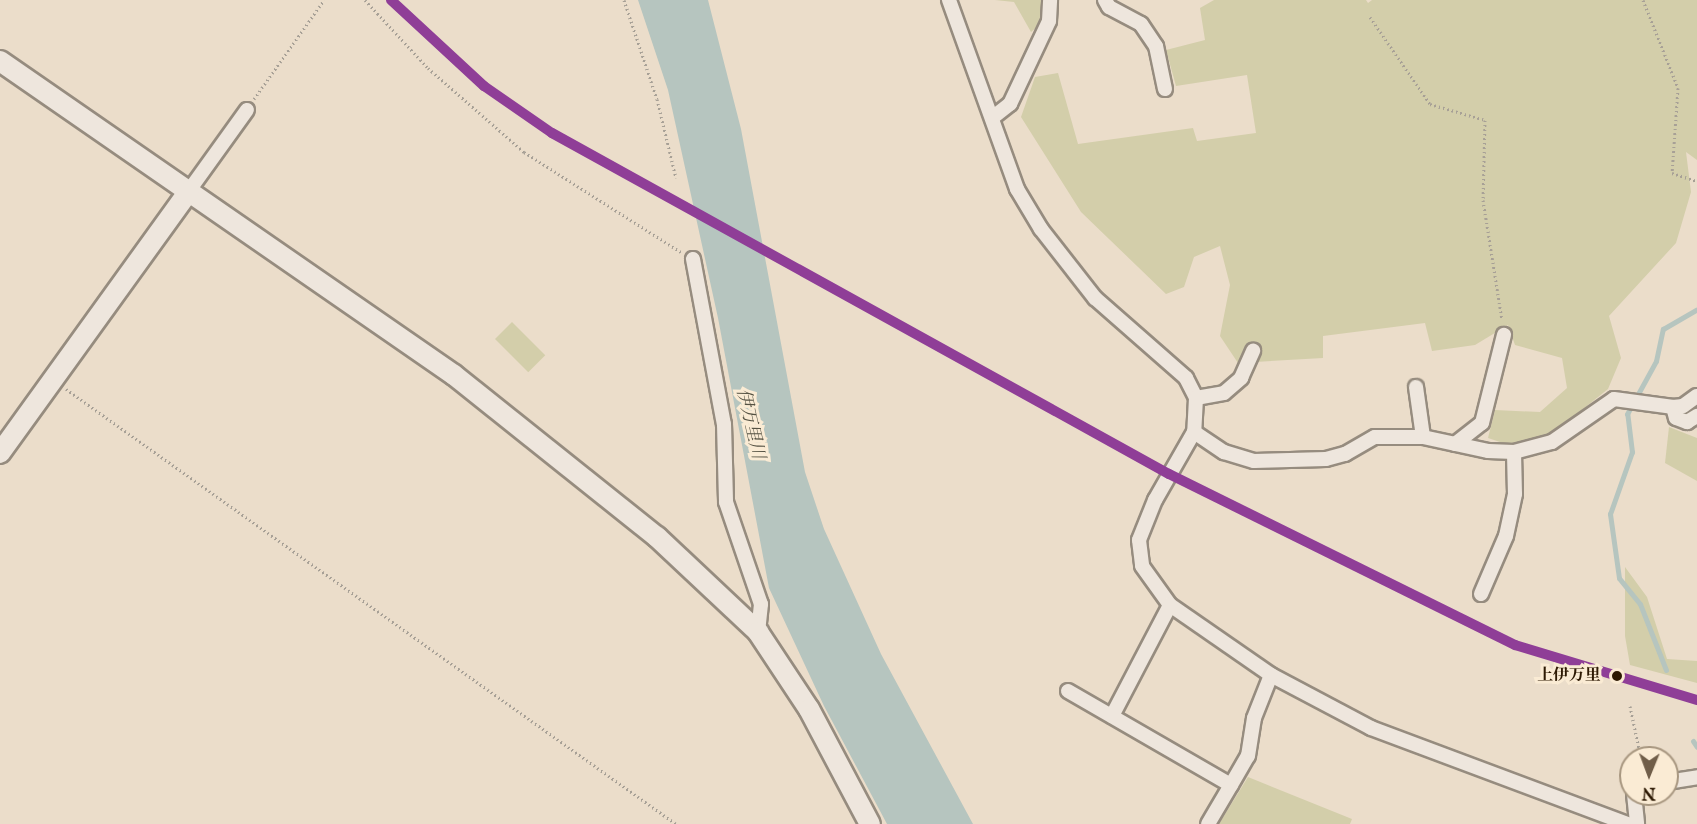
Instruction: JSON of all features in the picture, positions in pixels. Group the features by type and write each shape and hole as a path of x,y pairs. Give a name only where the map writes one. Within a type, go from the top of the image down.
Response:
{"street":[{"path":"949,0 1017,189 1041,229 1095,298 1186,378 1196,398 1194,432 1155,500 1139,540 1142,566 1170,605 1271,675 1371,728 1628,824"},
{"path":"992,118 1010,104 1049,21 1050,0"},
{"path":"1105,0 1109,7 1141,24 1156,46 1165,89"},
{"path":"0,61 454,375 657,537 758,632 809,709 870,824"},
{"path":"0,453 247,110"},
{"path":"693,259 724,424 726,502 761,604 758,632"},
{"path":"1455,444 1482,423 1504,334"},
{"path":"1196,398 1224,393 1241,378 1252,351"},
{"path":"1416,387 1423,437"},
{"path":"1194,432 1224,452 1254,461 1326,459 1345,454 1375,437 1423,437 1514,452 1552,442 1600,406 1614,399 1627,398 1673,407 1683,406 1697,396"},
{"path":"1673,407 1676,418 1687,422 1697,416"},
{"path":"1481,594 1506,536 1515,494 1514,452"},
{"path":"1112,716 1170,605"},
{"path":"1208,824 1248,756 1254,718 1271,675"},
{"path":"1068,691 1232,784"},
{"path":"1679,780 1697,777"},
{"path":"1635,806 1637,824"}],"path":[{"path":"247,110 324,0"},
{"path":"365,0 428,68 524,152 693,259"},
{"path":"624,0 657,99 676,178"},
{"path":"1643,0 1678,88 1672,173 1697,181"},
{"path":"1370,18 1430,104 1485,120 1483,200 1504,334"},
{"path":"52,379 676,824"},
{"path":"1630,706 1638,746"}],"shaded area":[{"path":"995,0 1043,0 1043,22 1031,32 1014,2"},
{"path":"1214,0 1366,0 1368,3 1372,0 1697,0 1697,160 1686,152 1691,192 1676,243 1609,316 1621,358 1608,389 1552,434 1509,445 1488,438 1495,410 1540,412 1567,388 1562,358 1515,345 1508,325 1475,345 1432,351 1425,323 1323,336 1323,358 1238,363 1220,336 1230,285 1220,246 1194,257 1184,287 1166,294 1081,212 1021,117 1035,77 1058,73 1078,144 1193,128 1197,141 1256,133 1247,75 1176,86 1166,50 1205,40 1200,8"},
{"path":"512,322 545,355 528,372 495,339"},
{"path":"1669,427 1697,438 1697,481 1665,463"},
{"path":"1625,567 1647,597 1667,659 1697,661 1697,683 1630,665 1625,636"},
{"path":"1248,777 1352,819 1350,824 1219,824"}],"water":[{"name":"伊万里川","path":"638,0 708,0 741,129 805,472 824,529 881,654 973,824 887,824 824,706 769,588 718,318 668,90"}],"waterway":[{"path":"1666,670 1640,604 1619,578 1610,514 1632,452 1627,414 1656,361 1663,329 1697,309"},
{"path":"1693,741 1697,747"}],"transit line":[{"path":"391,0 484,86 552,133 1169,474 1515,645 1697,700"}],"place":[{"name":"上伊万里","path":"1617,676"}]}
